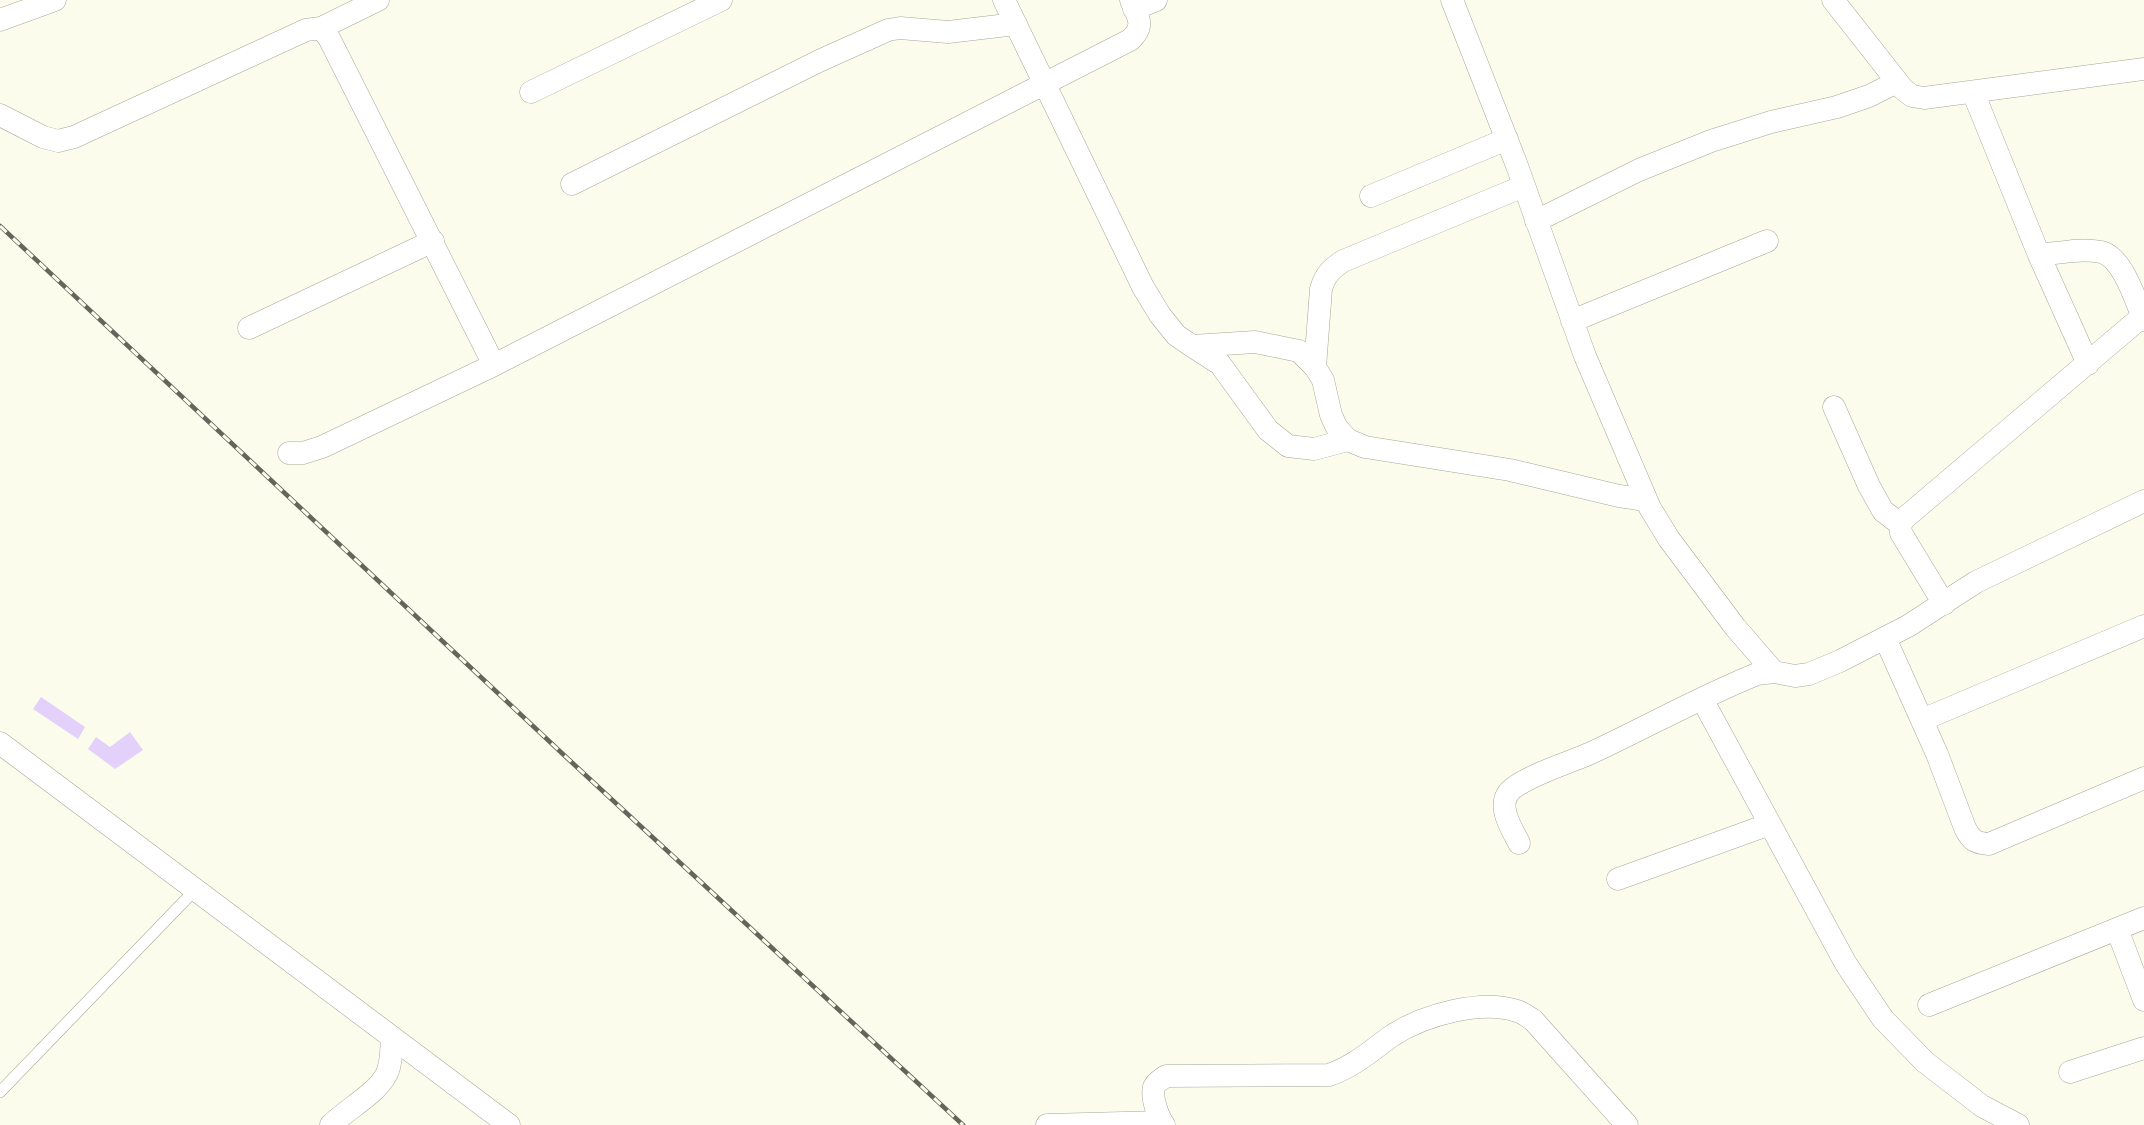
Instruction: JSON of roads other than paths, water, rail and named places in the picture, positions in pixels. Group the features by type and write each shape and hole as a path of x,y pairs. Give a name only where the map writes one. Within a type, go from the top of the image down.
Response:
{"street":[{"path":"0,20 55,0"},
{"path":"0,115 43,138 58,140 74,138 306,30 321,28 378,0"},
{"path":"531,92 721,0"},
{"path":"1004,0 1046,84 1142,287 1160,315 1176,335 1220,364 1268,430 1288,446 1314,449 1348,440"},
{"path":"289,453 302,453 322,447 494,365 1046,84 1130,40 1138,32 1141,25 1133,4 1156,0"},
{"path":"1452,0 1507,139 1585,356 1646,500 1674,545 1735,627 1774,672"},
{"path":"1833,0 1897,82 1912,96 1924,98 2144,69"},
{"path":"572,184 819,61 888,30 907,28 948,32 1016,24"},
{"path":"321,28 329,38 433,241 494,365"},
{"path":"1536,221 1639,170 1711,141 1771,122 1837,107 1869,96 1897,82"},
{"path":"1973,92 2039,255 2088,364"},
{"path":"1371,196 1507,139"},
{"path":"1315,367 1321,289 1325,276 1333,268 1350,258 1524,186"},
{"path":"249,328 433,241"},
{"path":"1572,321 1767,242"},
{"path":"1900,524 1906,517 2143,317 2124,273 2118,264 2102,252 2085,251 2039,255"},
{"path":"1192,346 1208,346 1233,342 1255,342 1299,351 1315,367 1323,380 1337,428 1348,440 1366,447 1510,470 1620,496 1646,500"},
{"path":"1834,407 1869,486 1883,510 1900,524 1901,533 1944,604"},
{"path":"1519,843 1506,816 1504,802 1509,793 1520,784 1591,753 1757,674 1774,672 1795,676 1809,674 1840,661 1908,626 1976,582 2144,501"},
{"path":"1922,720 2144,626"},
{"path":"1886,638 1937,754 1965,828 1970,838 1976,844 1989,844 2144,778"},
{"path":"1702,699 1846,964 1883,1019 1925,1062 1982,1106 2018,1125"},
{"path":"0,743 509,1125"},
{"path":"1618,879 1770,824"},
{"path":"1929,1005 2144,918"},
{"path":"2117,929 2144,1000"},
{"path":"1047,1125 1163,1124 1156,1105 1154,1089 1157,1082 1166,1076 1328,1075 1343,1071 1395,1034 1421,1021 1465,1009 1495,1008 1517,1011 1533,1020 1627,1125"},
{"path":"331,1125 377,1087 387,1074 390,1062 392,1038"},
{"path":"2070,1072 2144,1048"}],"lane":[{"path":"0,1092 194,890"}],"railway":[{"path":"0,226 566,757 963,1125"}]}
